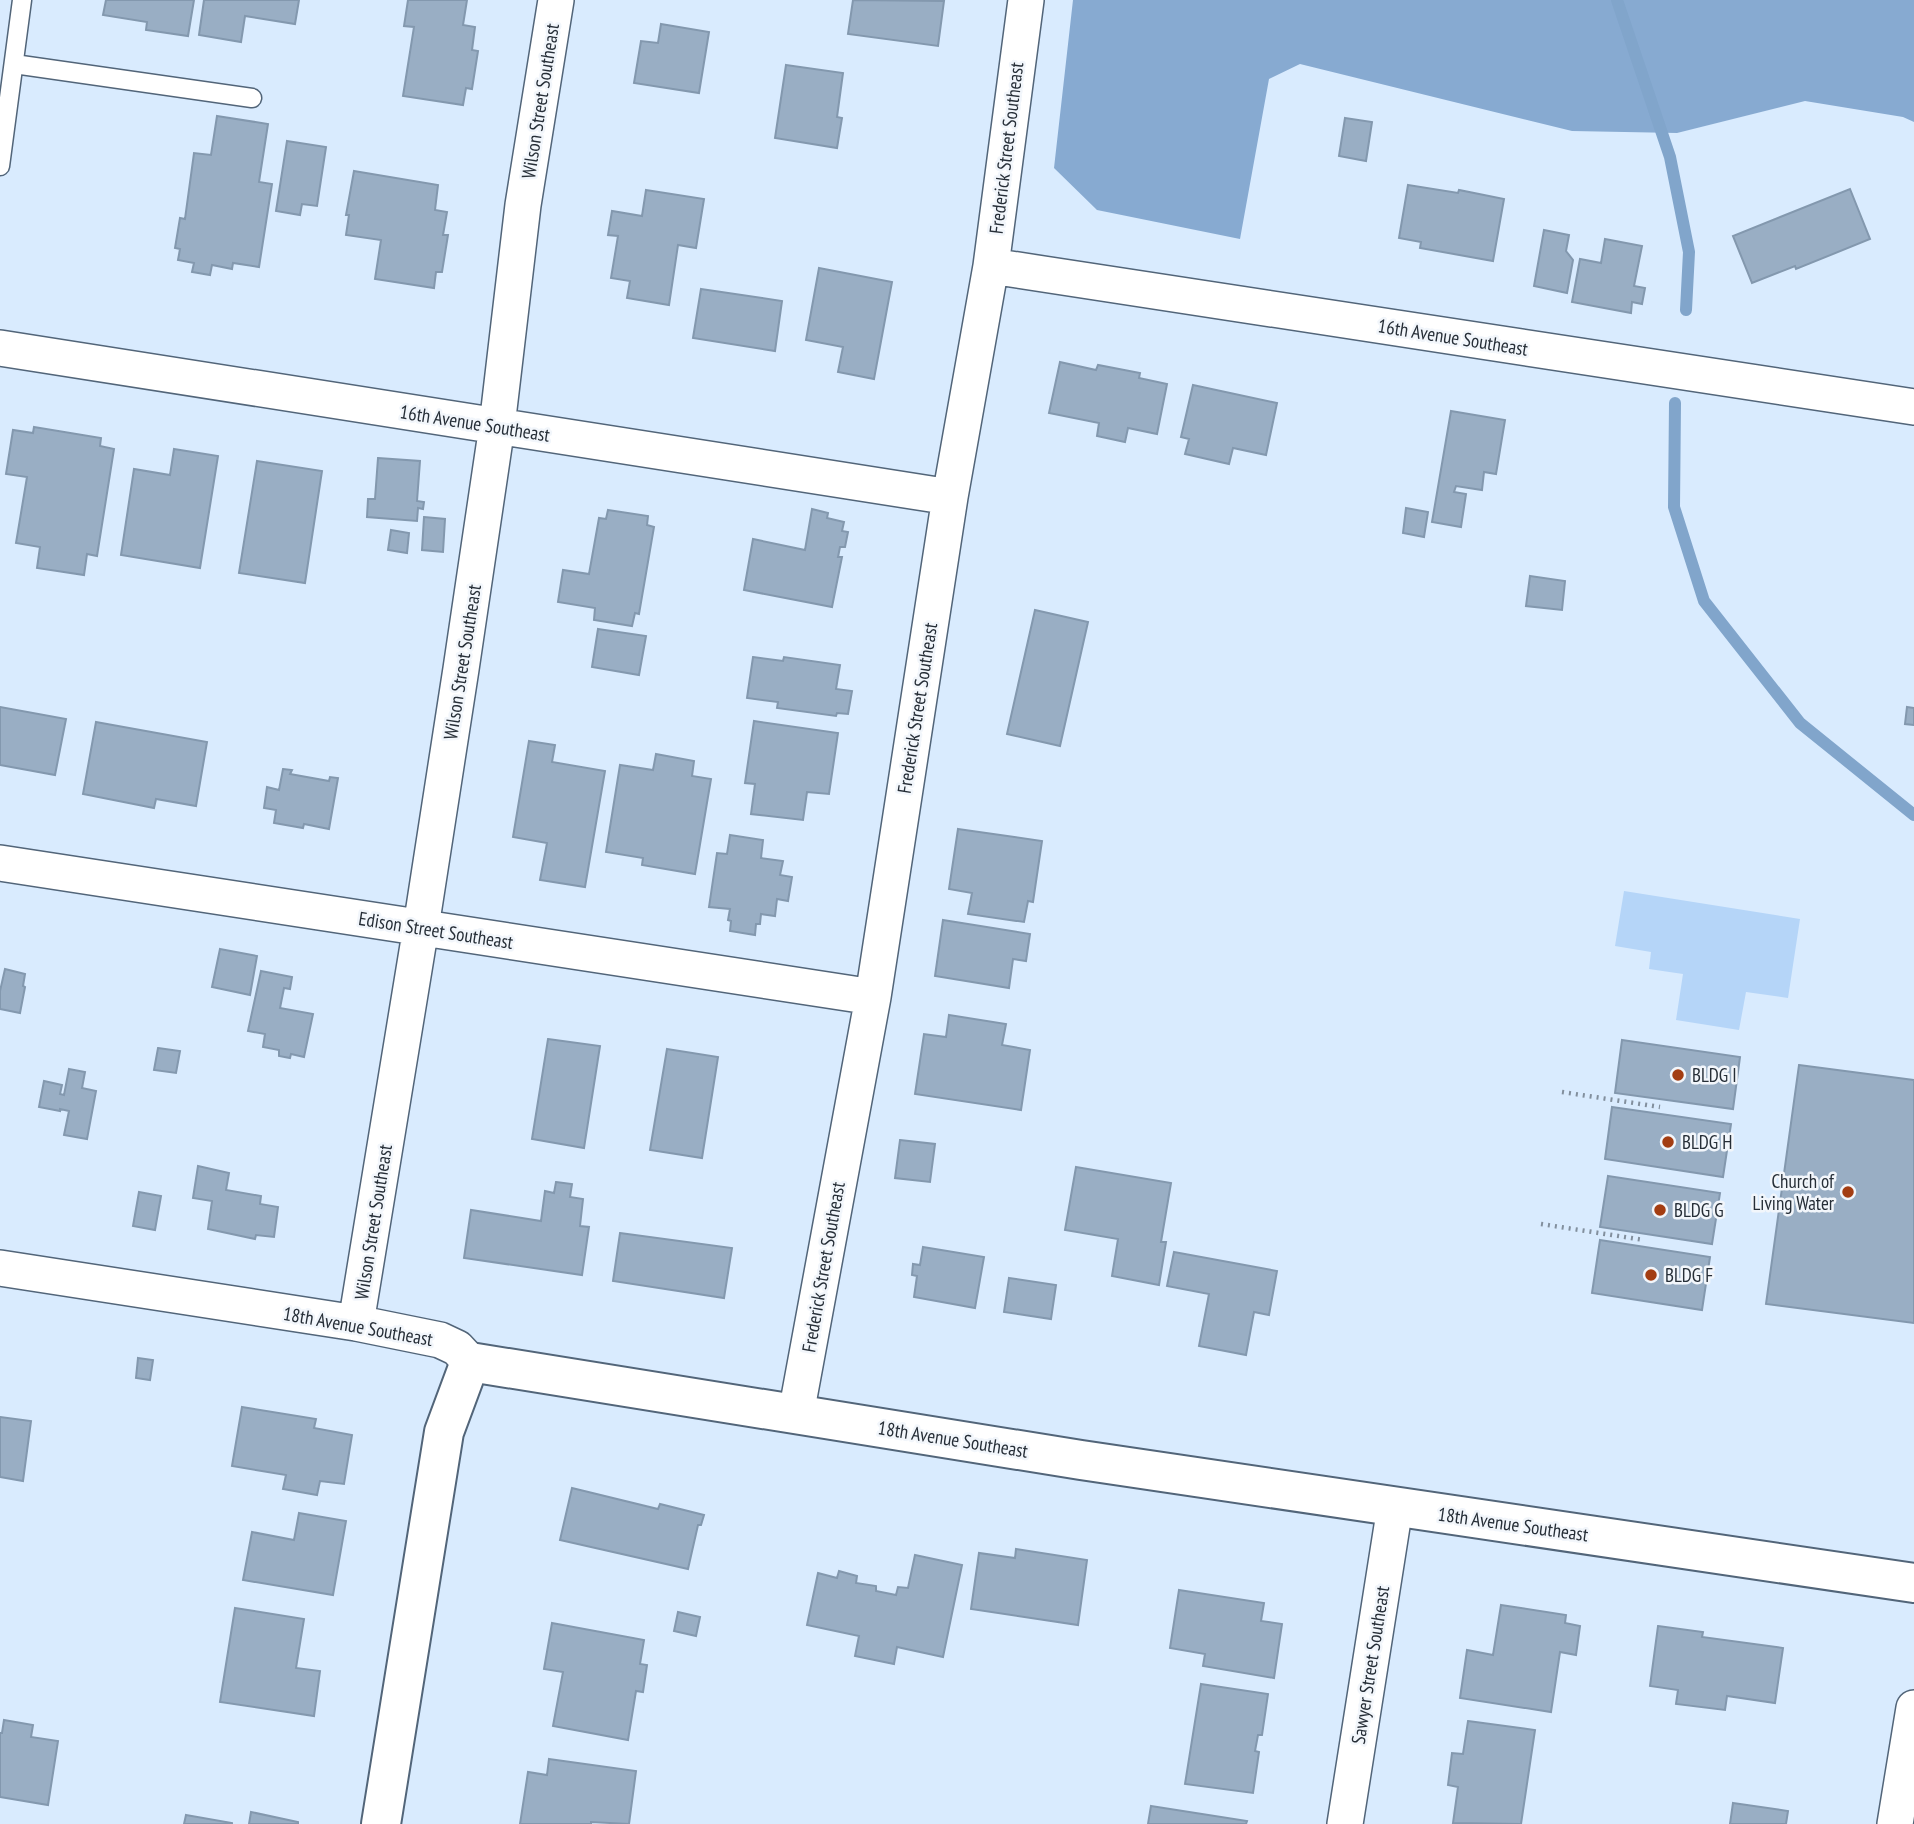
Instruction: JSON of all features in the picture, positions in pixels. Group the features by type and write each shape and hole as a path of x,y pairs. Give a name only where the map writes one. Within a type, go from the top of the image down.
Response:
{"street":[{"name":"Wilson Street Southeast","path":"356,1323 421,927 498,426 523,205 556,0"},
{"name":"Frederick Street Southeast","path":"796,1414 873,997 950,497 991,266 1026,0"},
{"name":"16th Avenue Southeast","path":"991,266 1914,407"},
{"name":"16th Avenue Southeast","path":"0,348 950,497"},
{"name":"Edison Street Southeast","path":"0,863 873,997"},
{"name":"18th Avenue Southeast","path":"0,1268 356,1323 440,1340 457,1348 470,1362 1068,1458 1914,1583"},
{"path":"381,1824 444,1432 470,1362"},
{"name":"Sawyer Street Southeast","path":"1345,1824 1395,1507"},
{"path":"1895,1824 1914,1708"}],"lane":[{"path":"0,166 22,0"},
{"path":"14,64 252,97"}],"path":[{"path":"1562,1092 1660,1107"},
{"path":"1541,1224 1644,1240"}],"shaded area":[{"path":"1073,0 1914,0 1914,122 1903,117 1805,101 1677,133 1572,131 1300,64 1269,79 1240,239 1097,210 1054,168"},
{"path":"1624,891 1800,919 1788,998 1746,992 1739,1030 1676,1020 1683,974 1649,969 1651,952 1615,946"}],"building":[{"path":"106,0 194,0 188,36 146,30 147,22 103,15"},
{"path":"204,0 299,0 295,24 245,16 241,42 199,35"},
{"path":"408,0 467,0 463,25 475,27 472,50 478,51 472,89 466,88 463,105 403,96 414,27 404,26"},
{"path":"853,0 944,1 938,46 848,34"},
{"path":"661,24 709,32 699,93 634,83 641,41 658,43"},
{"path":"786,65 843,73 837,117 842,118 837,148 775,138"},
{"path":"217,116 268,124 259,182 272,184 259,267 233,263 232,269 212,265 210,275 192,272 194,263 178,260 180,249 175,248 180,218 185,219 194,153 211,155"},
{"path":"1345,118 1372,122 1366,161 1339,156"},
{"path":"287,141 326,147 317,206 302,204 300,215 276,211"},
{"path":"354,171 438,185 435,210 447,212 443,235 448,235 442,272 436,272 434,288 375,279 381,240 346,235 349,215 346,215"},
{"path":"1408,185 1458,193 1459,190 1504,199 1493,261 1420,248 1421,242 1399,238"},
{"path":"1850,189 1870,239 1796,269 1795,266 1752,283 1733,236"},
{"path":"646,190 704,199 696,248 678,245 669,305 627,298 630,281 611,278 618,236 608,235 612,211 642,216"},
{"path":"1544,230 1569,235 1566,251 1573,260 1567,293 1534,286"},
{"path":"1605,239 1642,246 1634,286 1645,288 1642,304 1632,302 1631,313 1572,302 1580,259 1601,263"},
{"path":"819,268 892,282 874,379 838,372 843,347 806,340"},
{"path":"701,289 782,301 775,351 693,338"},
{"path":"1060,362 1096,370 1098,365 1140,373 1139,378 1167,384 1157,434 1128,428 1125,442 1097,436 1099,423 1049,413"},
{"path":"1193,385 1277,403 1266,455 1233,448 1229,464 1185,454 1189,439 1181,437"},
{"path":"1451,411 1505,420 1496,474 1484,472 1482,490 1456,486 1454,492 1466,494 1461,527 1432,522"},
{"path":"34,427 101,438 100,446 114,449 97,556 87,554 84,575 37,568 40,547 16,543 27,477 6,474 13,430 33,433"},
{"path":"174,449 218,456 200,568 121,555 134,469 170,475"},
{"path":"378,458 420,461 417,501 424,502 423,509 418,508 417,521 367,517 368,499 375,499"},
{"path":"257,461 322,471 305,583 239,573"},
{"path":"1406,508 1428,512 1424,537 1403,533"},
{"path":"812,509 828,513 827,518 844,522 842,531 848,532 845,547 840,547 838,557 842,557 832,607 744,590 753,539 805,550"},
{"path":"608,510 648,516 647,525 654,527 639,614 635,613 632,626 594,620 595,608 558,602 563,570 589,574 599,518 606,519"},
{"path":"424,517 445,519 443,552 422,550"},
{"path":"391,530 409,533 407,553 388,550"},
{"path":"1530,576 1565,581 1562,610 1526,606"},
{"path":"1035,610 1088,622 1060,746 1007,734"},
{"path":"598,629 646,636 639,675 592,667"},
{"path":"753,657 783,661 784,657 840,665 836,689 852,691 848,714 837,713 836,716 777,708 778,702 747,698"},
{"path":"0,707 66,719 55,775 0,765"},
{"path":"1907,707 1914,708 1914,725 1905,724"},
{"path":"754,721 838,733 829,794 807,792 803,820 751,814 755,784 745,783"},
{"path":"96,722 207,742 196,806 156,799 154,808 83,794"},
{"path":"529,741 555,745 552,762 605,771 585,887 540,880 547,843 513,837"},
{"path":"656,754 694,761 692,776 711,779 695,874 642,865 643,858 606,852 620,765 653,770"},
{"path":"283,769 292,770 290,774 329,781 330,777 338,778 329,829 304,824 303,828 274,823 276,810 264,808 267,787 279,790"},
{"path":"958,829 1042,841 1033,902 1028,901 1024,922 968,914 972,893 949,889"},
{"path":"730,835 763,840 761,858 783,861 780,875 792,877 788,901 777,899 775,916 761,914 755,935 730,931 730,909 709,907 717,853 727,854"},
{"path":"943,920 1030,934 1026,961 1013,959 1009,988 935,976"},
{"path":"220,949 257,956 250,995 212,987"},
{"path":"5,969 25,974 20,1013 0,1009 0,991"},
{"path":"261,971 292,977 290,989 284,988 280,1008 313,1014 304,1057 291,1054 290,1058 279,1056 279,1050 263,1047 265,1034 248,1031"},
{"path":"949,1015 1006,1024 1002,1045 1030,1050 1021,1110 915,1094 924,1034 946,1037"},
{"path":"548,1039 600,1046 584,1148 532,1139"},
{"name":"BLDG I","path":"1622,1040 1740,1057 1733,1109 1615,1093"},
{"path":"158,1048 180,1051 176,1073 154,1070"},
{"path":"667,1049 718,1057 702,1158 650,1150"},
{"name":"Church of Living Water","path":"1799,1065 1914,1080 1914,1323 1766,1304"},
{"path":"69,1069 85,1072 82,1088 96,1091 87,1139 64,1135 69,1111 39,1107 44,1081 62,1085 60,1094 64,1095"},
{"name":"BLDG H","path":"1612,1107 1731,1124 1723,1177 1605,1159"},
{"path":"900,1140 935,1144 930,1182 895,1178"},
{"path":"198,1166 229,1173 226,1190 261,1196 260,1204 278,1207 274,1237 256,1235 255,1239 208,1229 212,1201 193,1198"},
{"path":"1076,1167 1171,1183 1161,1242 1166,1242 1159,1285 1112,1276 1118,1239 1065,1230"},
{"name":"BLDG G","path":"1608,1176 1720,1193 1712,1244 1600,1227"},
{"path":"556,1182 572,1184 570,1197 583,1199 580,1226 589,1227 582,1275 464,1258 471,1210 541,1221 545,1191 554,1193"},
{"path":"139,1192 161,1196 155,1230 133,1226"},
{"path":"620,1233 732,1248 724,1298 613,1281"},
{"name":"BLDG F","path":"1600,1240 1710,1257 1702,1310 1592,1293"},
{"path":"923,1247 984,1257 975,1308 914,1297 917,1276 912,1275 913,1264 920,1265"},
{"path":"1174,1252 1277,1271 1269,1315 1254,1312 1246,1355 1199,1346 1209,1294 1167,1286"},
{"path":"1009,1278 1056,1285 1051,1319 1004,1312"},
{"path":"138,1358 153,1360 150,1380 136,1378"},
{"path":"242,1407 316,1419 314,1428 352,1435 344,1484 320,1481 317,1495 283,1489 286,1475 232,1466"},
{"path":"0,1417 31,1421 23,1481 0,1477"},
{"path":"572,1488 658,1509 660,1504 704,1515 701,1525 698,1525 688,1569 560,1540"},
{"path":"299,1513 346,1521 333,1595 243,1580 252,1532 294,1540"},
{"path":"1016,1549 1087,1560 1078,1625 971,1609 979,1553 1015,1558"},
{"path":"915,1555 962,1565 943,1657 897,1647 894,1664 855,1656 859,1636 807,1625 818,1573 837,1578 839,1571 857,1576 856,1583 876,1586 876,1591 896,1595 898,1587 908,1588"},
{"path":"1179,1590 1264,1603 1261,1621 1282,1624 1274,1678 1203,1666 1205,1654 1170,1648"},
{"path":"1501,1605 1566,1615 1565,1623 1580,1626 1576,1655 1560,1652 1551,1712 1460,1698 1467,1650 1493,1655"},
{"path":"235,1608 304,1619 296,1668 320,1671 314,1716 220,1702"},
{"path":"678,1612 700,1617 696,1636 674,1631"},
{"path":"552,1623 644,1640 640,1664 647,1665 643,1692 636,1691 628,1740 553,1726 563,1672 544,1669"},
{"path":"1658,1626 1703,1632 1702,1637 1783,1648 1775,1703 1727,1696 1725,1710 1676,1704 1678,1690 1650,1686"},
{"path":"1201,1684 1268,1694 1262,1735 1258,1735 1255,1751 1259,1752 1253,1793 1185,1784"},
{"path":"4,1720 33,1725 31,1737 58,1741 48,1805 0,1797 0,1733"},
{"path":"1468,1721 1535,1730 1521,1824 1453,1823 1458,1787 1448,1785 1452,1753 1463,1754"},
{"path":"549,1759 636,1771 629,1824 520,1824 528,1772 547,1775"},
{"path":"1733,1803 1788,1811 1786,1824 1730,1824"},
{"path":"1151,1806 1247,1821 1246,1824 1148,1824"},
{"path":"251,1812 298,1822 298,1824 249,1824"},
{"path":"186,1815 232,1823 232,1824 184,1824"}],"waterway":[{"path":"1617,0 1670,157 1689,252 1686,310"},
{"path":"1675,403 1674,507 1704,601 1800,723 1914,815"}],"place":[{"name":"BLDG I","path":"1678,1075"},
{"name":"BLDG H","path":"1668,1142"},
{"name":"Church of Living Water","path":"1848,1192"},
{"name":"BLDG G","path":"1660,1210"},
{"name":"BLDG F","path":"1651,1275"}]}
